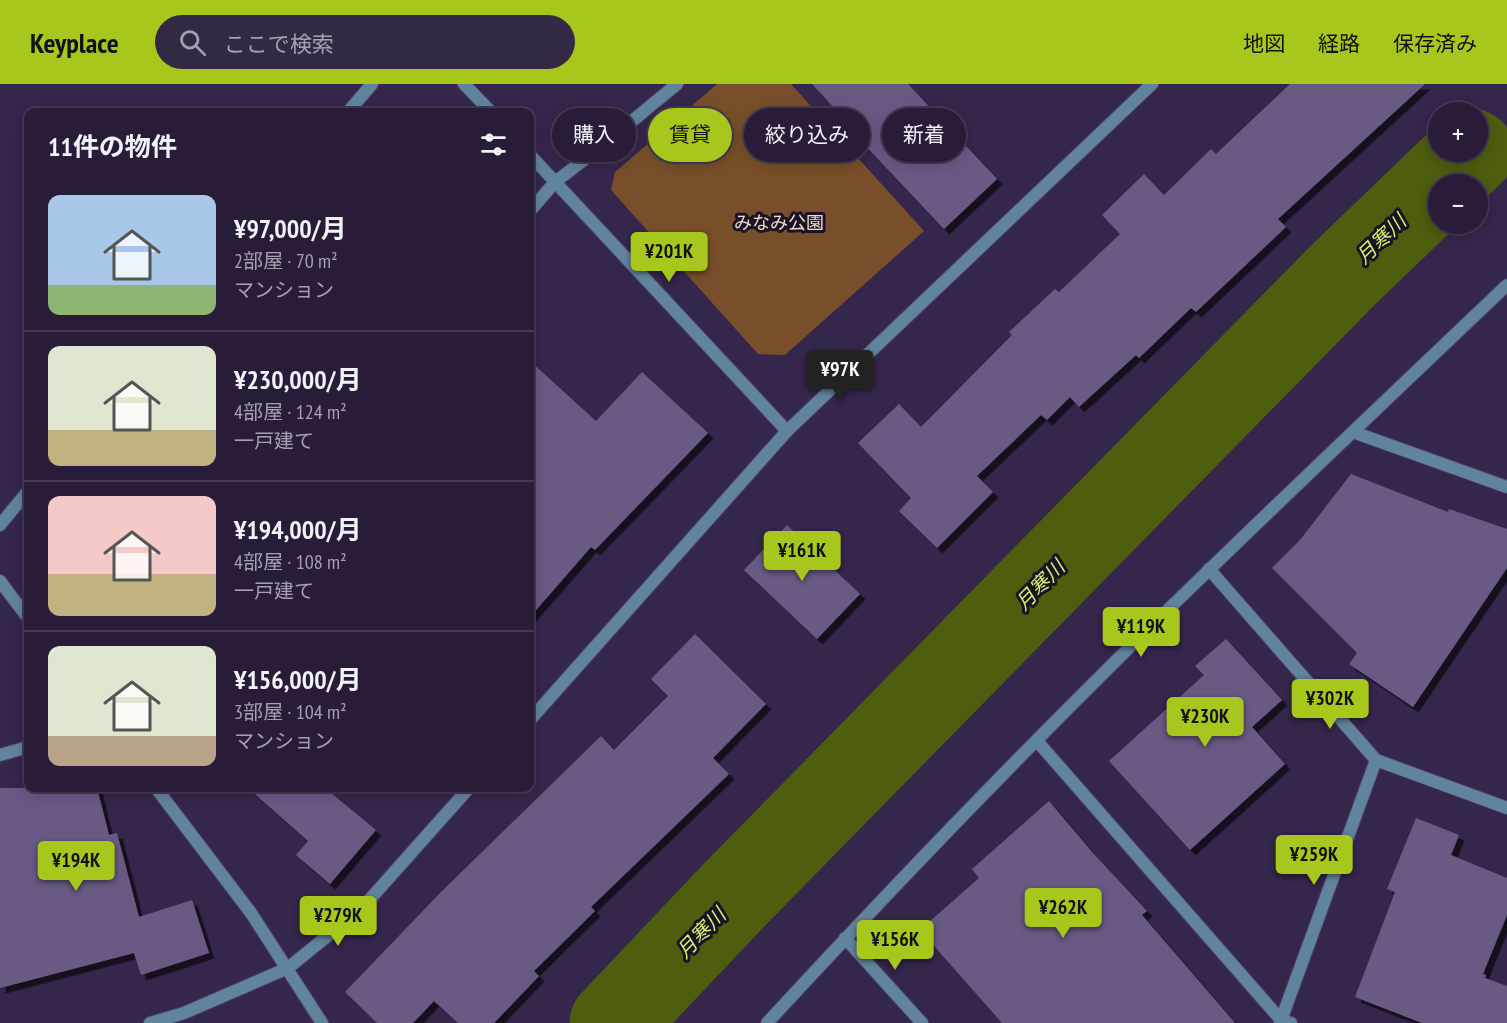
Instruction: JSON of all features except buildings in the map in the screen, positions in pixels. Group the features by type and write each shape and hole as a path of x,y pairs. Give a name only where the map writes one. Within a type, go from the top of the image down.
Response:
{"street":[{"path":"351,108 372,84"},
{"path":"464,84 487,108"},
{"path":"534,206 555,182 677,84"},
{"path":"534,716 787,431 1152,84"},
{"path":"534,159 787,431"},
{"path":"767,1023 845,938 1209,569 1507,285"},
{"path":"1353,432 1507,487"},
{"path":"0,525 24,496"},
{"path":"1209,569 1376,760 1507,808"},
{"path":"0,581 24,613"},
{"path":"1037,741 1284,1022 1376,760"},
{"path":"0,754 24,748"},
{"path":"159,792 251,913 322,1023"},
{"path":"150,1023 184,1013 288,968 363,907 465,792"},
{"path":"845,938 922,1023"}],"green space":[{"name":"みなみ公園","path":"717,84 791,84 813,108 744,108 744,162 862,162 924,231 785,355 758,354 611,190 615,172 627,162 636,162 636,154 648,144 648,162 732,162 732,108 689,108"}],"waterway":[{"name":"月寒川","path":"613,1023 737,892 1343,275 1461,162"}]}
